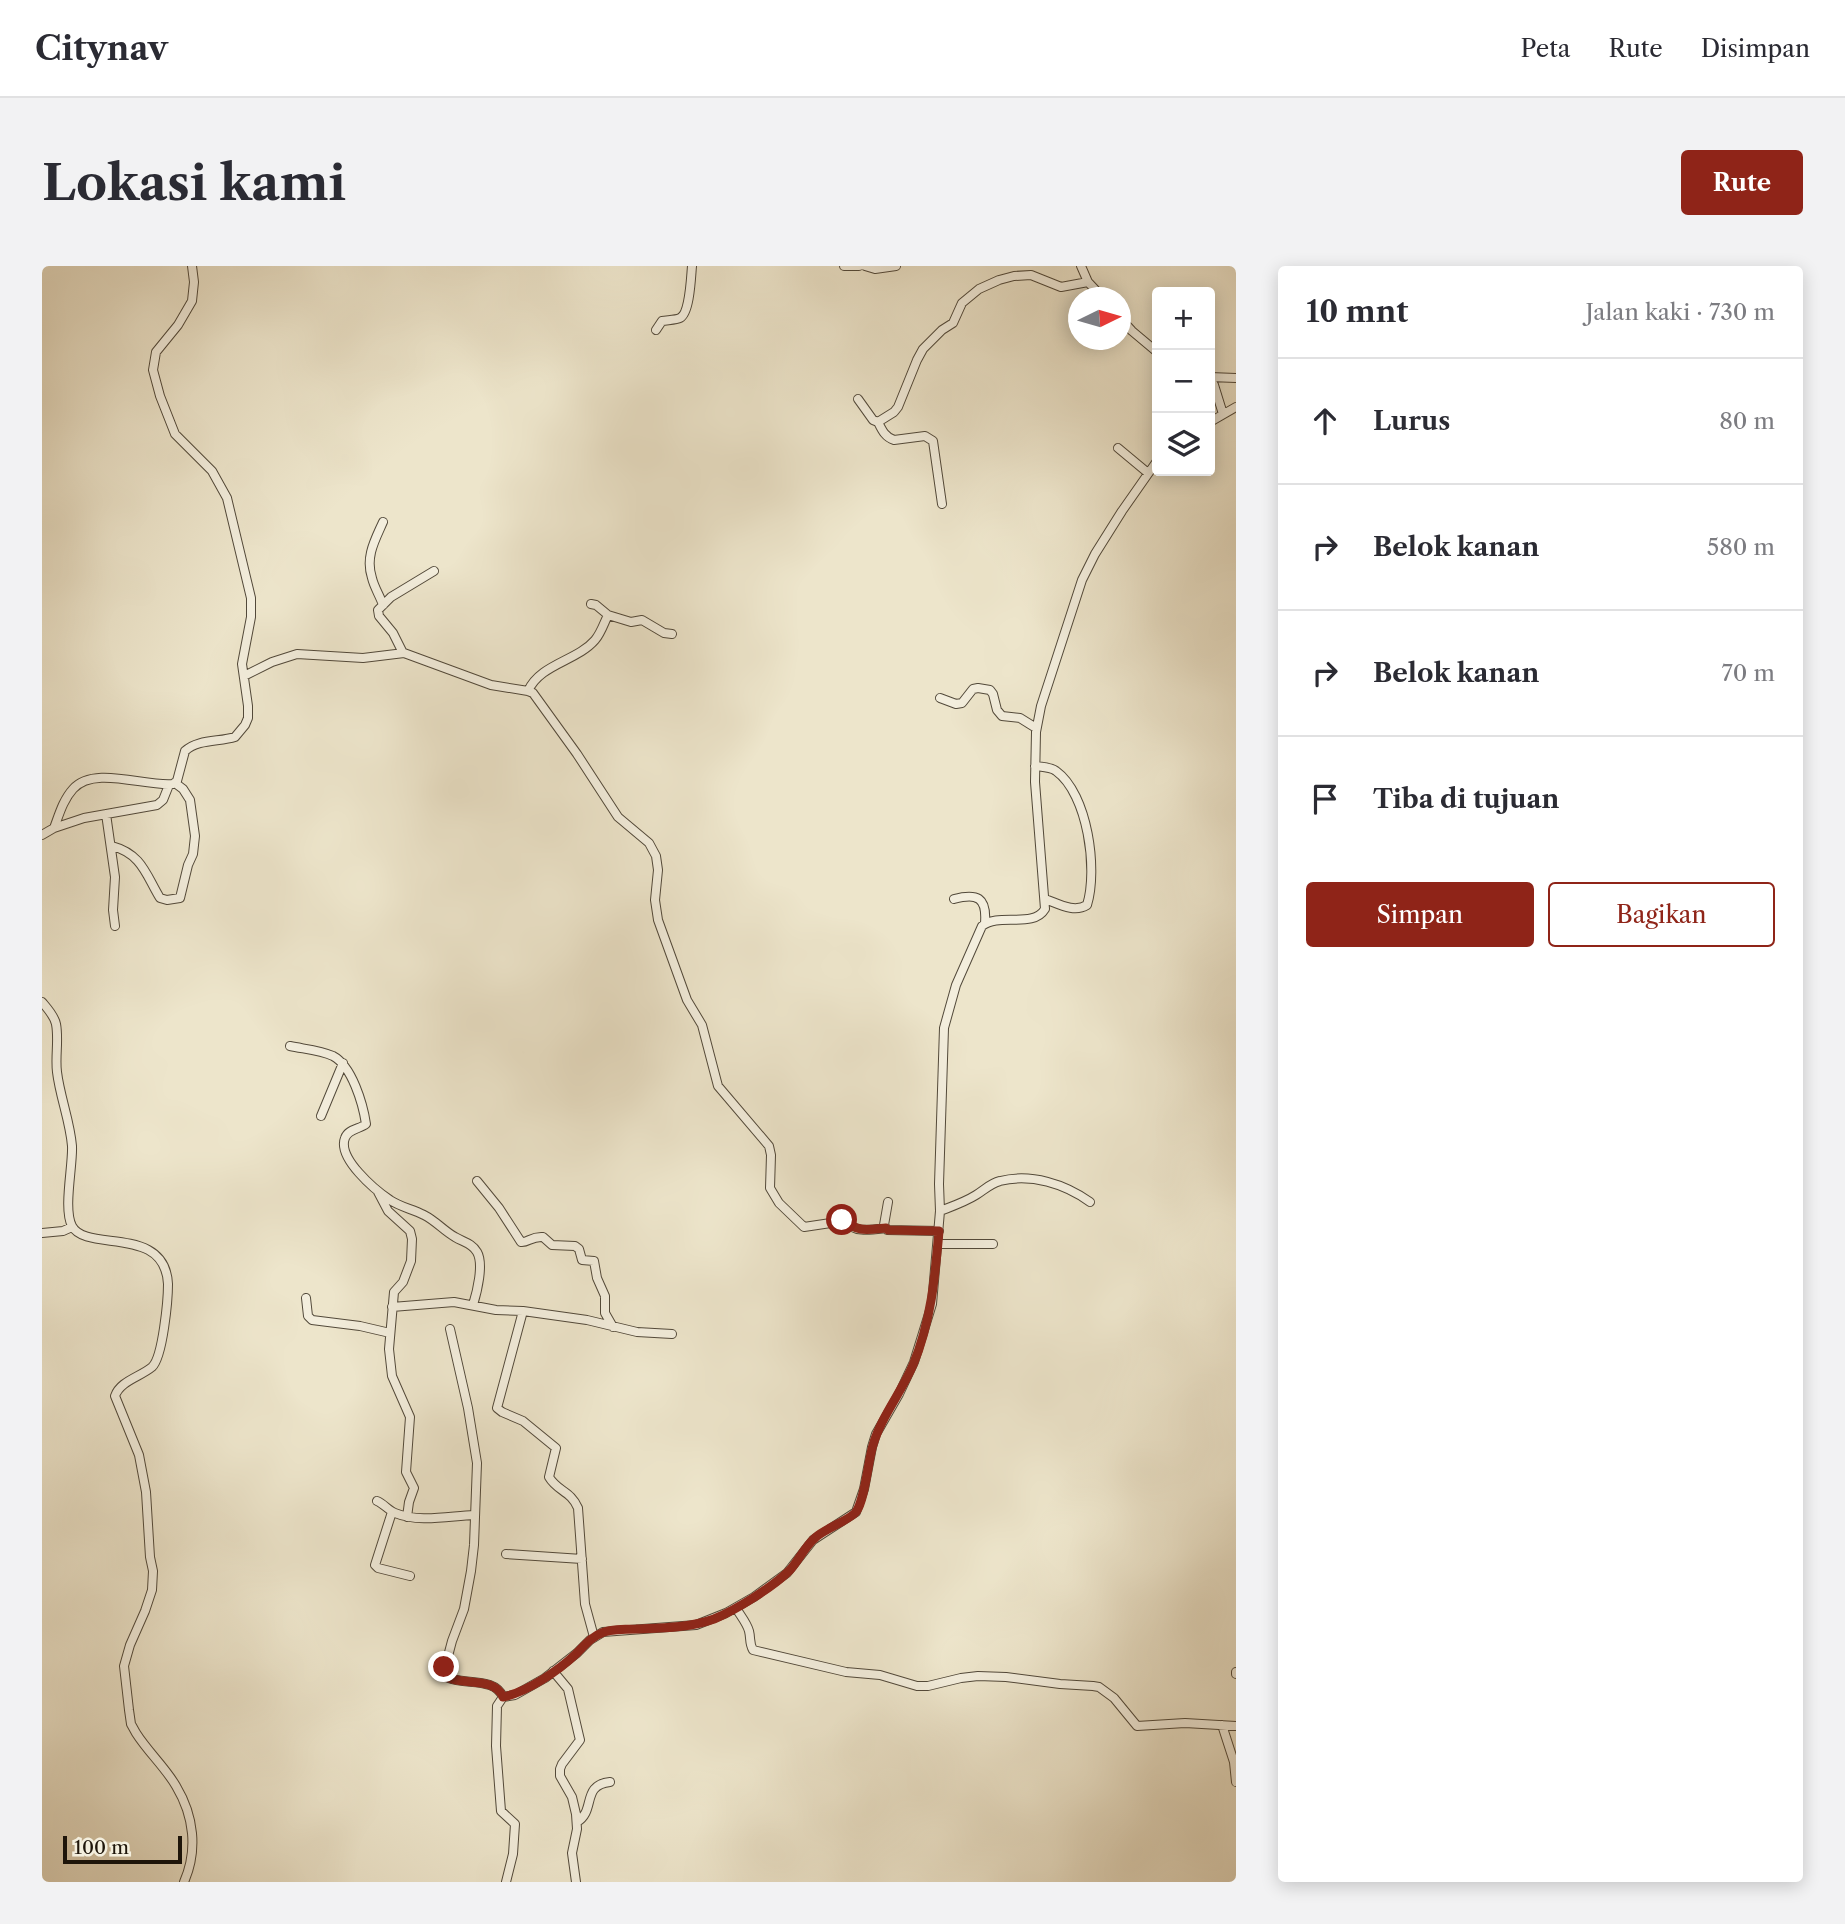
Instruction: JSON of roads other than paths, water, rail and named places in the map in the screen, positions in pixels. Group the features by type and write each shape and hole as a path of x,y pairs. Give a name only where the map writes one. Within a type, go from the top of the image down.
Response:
{"street":[{"path":"42,835 84,818 159,804 167,794 188,748 200,743 235,737 245,725 248,706 242,664 251,617 251,598 227,498 212,471 175,434 153,370 156,352 169,338 192,301 192,266"},
{"path":"656,330 662,321 684,315 690,294 692,266"},
{"path":"844,266 859,266"},
{"path":"865,266 875,269 896,266"},
{"path":"1081,266 1093,287"},
{"path":"878,422 898,407 923,348 953,323 962,303 979,289 999,280 1023,275 1031,275 1061,287 1088,282"},
{"path":"1131,330 1155,350"},
{"path":"1215,378 1236,378"},
{"path":"1215,388 1223,414"},
{"path":"858,399 889,438 894,440 925,436 933,441 942,504"},
{"path":"1215,419 1236,407"},
{"path":"1118,448 1148,472"},
{"path":"985,923 1037,918 1045,909 1035,766 1041,706 1082,580 1152,467"},
{"path":"383,522 372,548 369,564 383,605"},
{"path":"402,653 378,610 391,597 434,572"},
{"path":"591,604 608,615 631,622 642,620 664,633 672,634"},
{"path":"528,691 538,676 596,640 608,615"},
{"path":"244,676 272,662 297,654 363,658 402,653 491,684 528,691 536,696 618,817 649,843 656,856 658,870 655,909 661,930 687,1000 702,1025 718,1086 769,1146 769,1183 779,1203 804,1227 844,1220 853,1228 868,1230 886,1228 939,1231"},
{"path":"940,698 956,704 962,703 973,689 990,690 1002,716 1020,718 1037,728"},
{"path":"1035,766 1056,771 1066,782 1079,803 1087,825 1090,853 1091,883 1087,905 1080,909 1045,899"},
{"path":"54,828 60,809 73,789 92,778 172,784 183,789 190,800 195,836 193,854 180,898 160,898 140,863 127,851 112,846"},
{"path":"107,814 115,877 115,926"},
{"path":"506,1882 513,1854 515,1824 501,1811 496,1746 497,1706 503,1697 515,1695 553,1671 603,1632 696,1625 736,1608 787,1573 813,1540 856,1512 876,1434 915,1362 932,1304 940,1211 944,1028 956,985 985,923 985,909 981,900 972,896 954,899"},
{"path":"44,1006 56,1025 57,1072 72,1146 69,1209 72,1227 83,1236 137,1245 156,1255 165,1270 165,1323 157,1360 152,1367 119,1388 115,1396 139,1455 146,1492 153,1571 152,1590 126,1656 125,1689 131,1724 177,1786 189,1813 193,1833 193,1856 184,1882"},
{"path":"290,1046 320,1051 343,1063 361,1100 366,1124 348,1132 344,1147 348,1160 390,1200 425,1215 476,1250 480,1261 473,1305"},
{"path":"321,1116 343,1063"},
{"path":"940,1211 975,1196 990,1185 1014,1179 1048,1182 1090,1202"},
{"path":"477,1181 521,1242 543,1237 552,1245 575,1245 582,1260 594,1261 597,1278 605,1296 605,1313 614,1327"},
{"path":"376,1188 388,1211 410,1231 412,1239 411,1261 403,1282 394,1292 389,1349 392,1376 408,1409 411,1422 406,1472 414,1488 407,1517"},
{"path":"886,1228 888,1202"},
{"path":"42,1233 63,1231 72,1227"},
{"path":"937,1244 993,1244"},
{"path":"306,1298 312,1320 390,1333"},
{"path":"392,1307 454,1302 496,1310 587,1320 637,1332 672,1334"},
{"path":"523,1311 497,1408 523,1421 556,1448 550,1482 567,1492 576,1504 585,1604 594,1637"},
{"path":"450,1329 477,1463 474,1545 464,1609 443,1675 459,1682 495,1687 502,1692 503,1697"},
{"path":"377,1501 392,1512 407,1517 426,1519 474,1515"},
{"path":"392,1512 375,1565 410,1576"},
{"path":"506,1555 582,1559"},
{"path":"736,1608 750,1633 751,1648 757,1651 846,1672 880,1675 917,1686 978,1676 1093,1686 1099,1687 1114,1699 1137,1726 1185,1723 1236,1726"},
{"path":"553,1671 568,1689 580,1740 560,1769 560,1776 575,1803 577,1822 572,1853 576,1882"},
{"path":"1222,1725 1234,1762 1236,1782"},
{"path":"577,1822 585,1815 594,1787 610,1782"}]}
